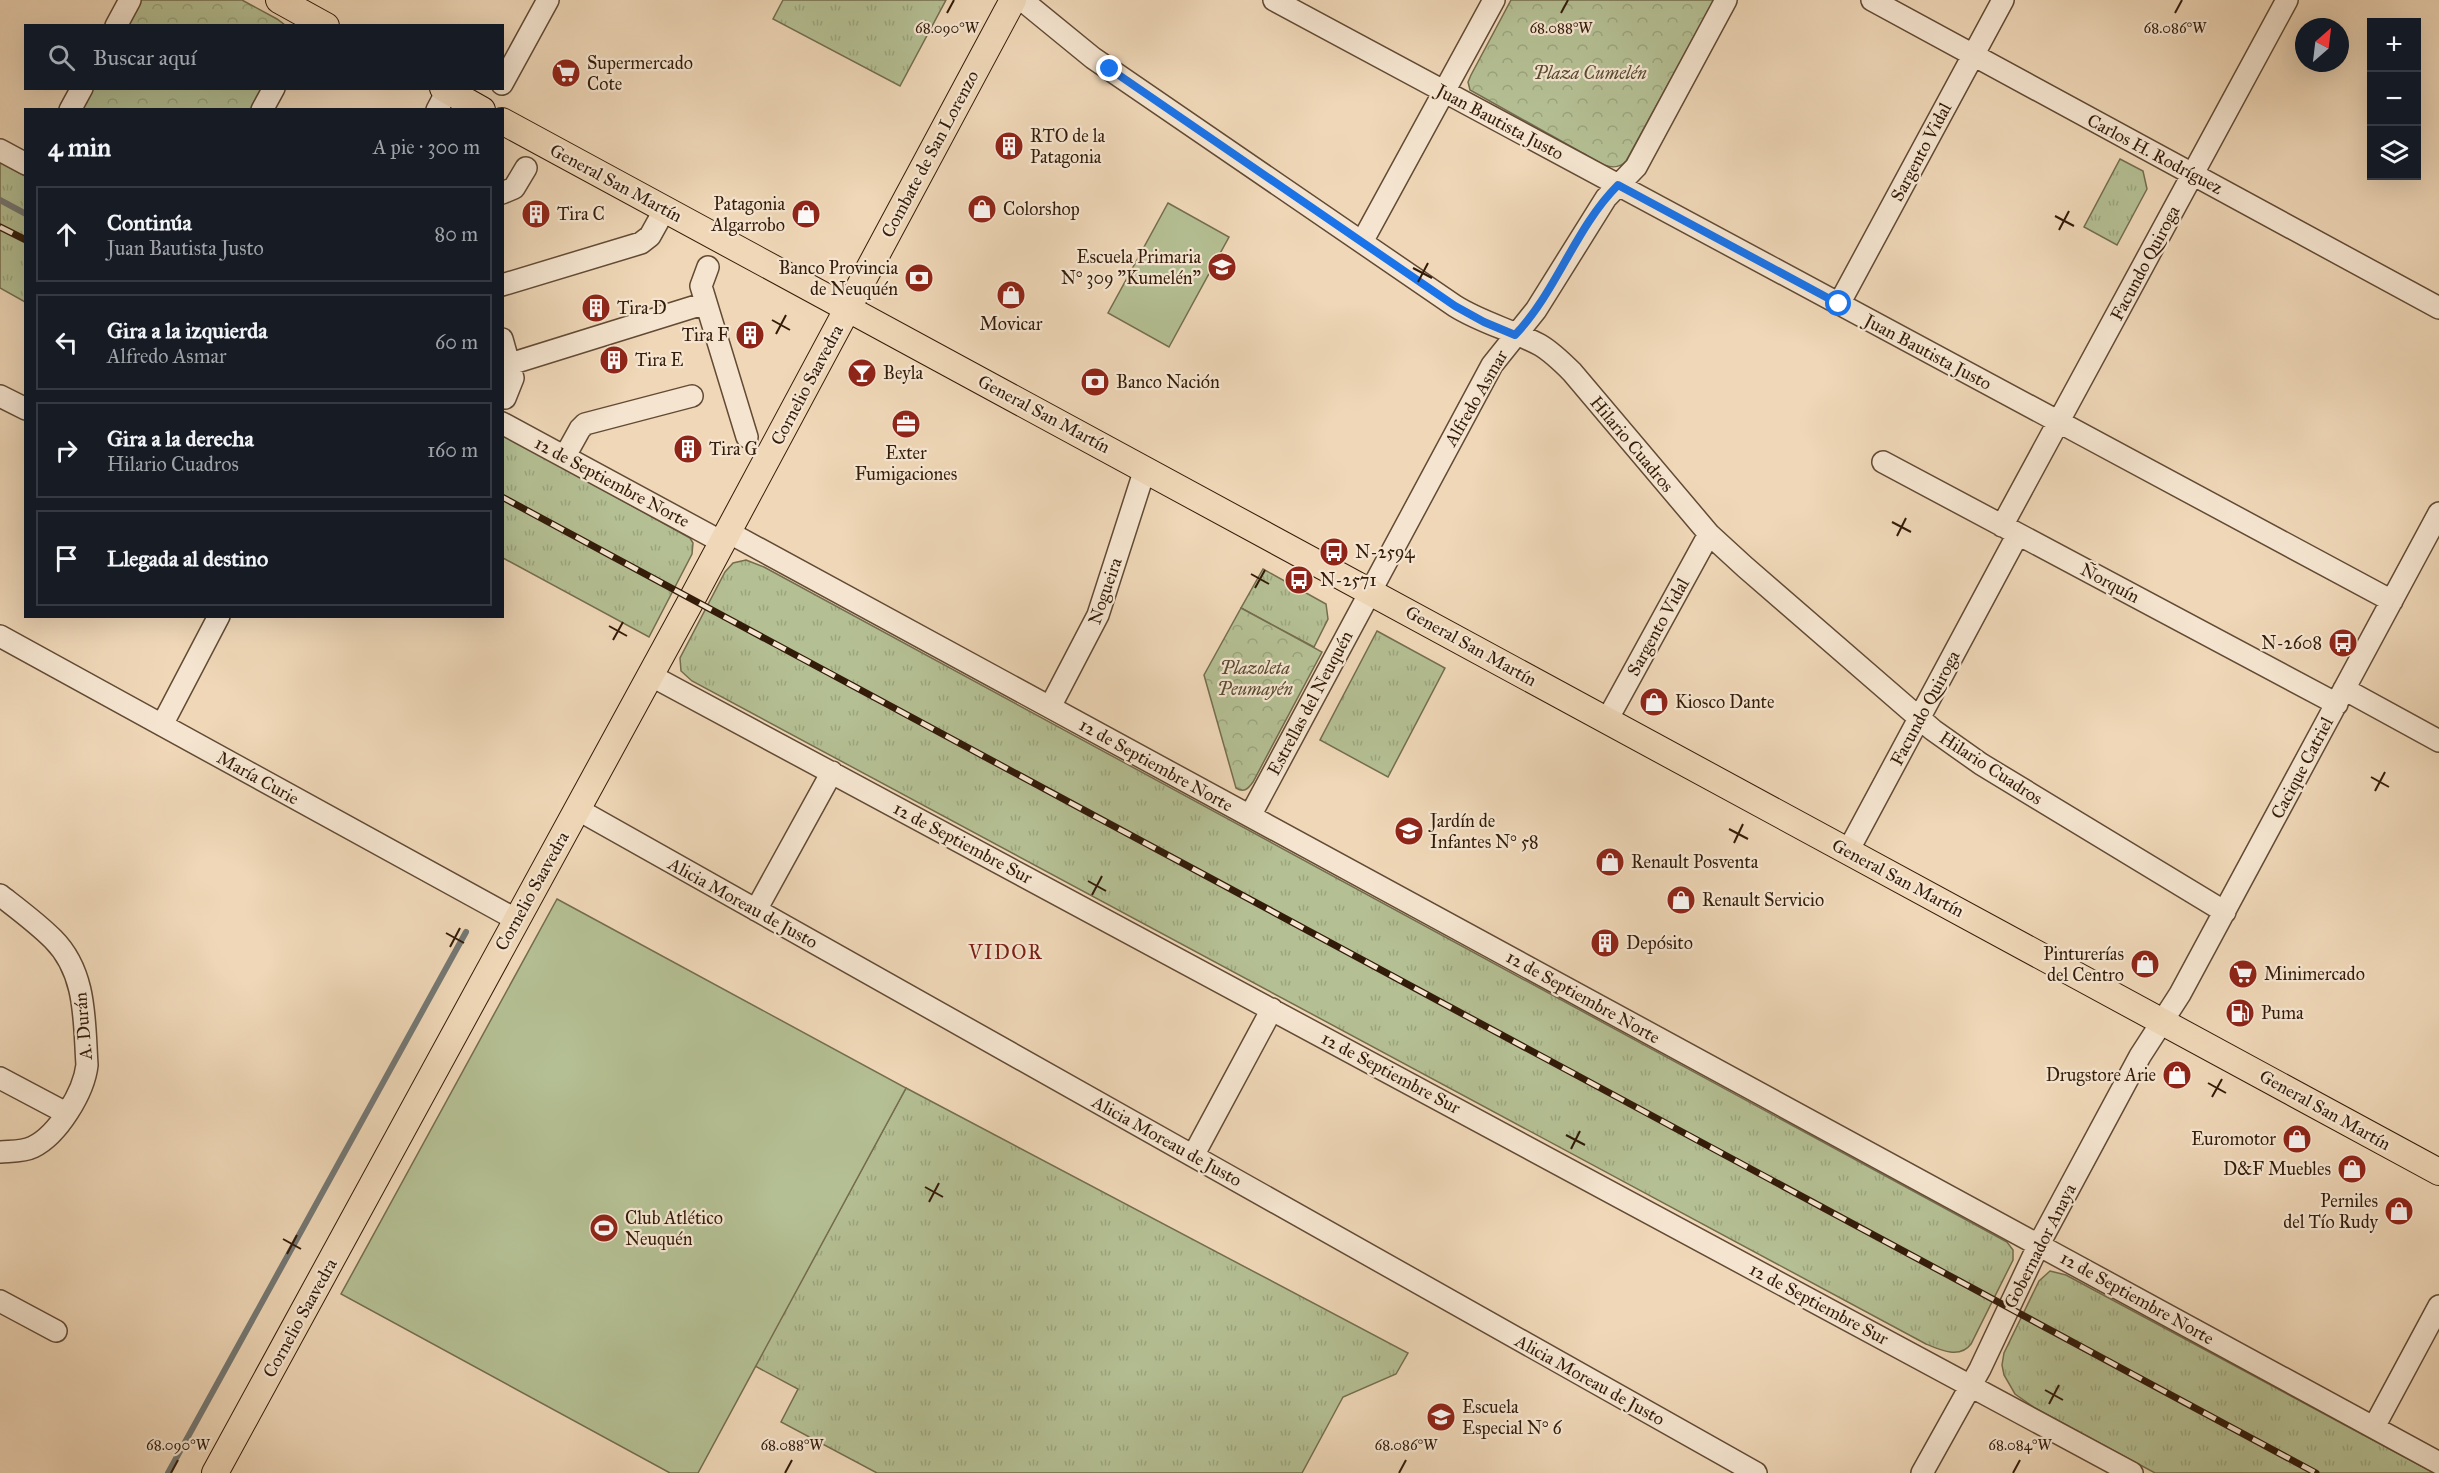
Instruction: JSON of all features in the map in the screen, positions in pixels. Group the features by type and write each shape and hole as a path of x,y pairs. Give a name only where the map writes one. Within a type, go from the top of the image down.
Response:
{"main road":[{"path":"279,0 315,23"},
{"name":"Combate de San Lorenzo","path":"848,308 1013,0"},
{"path":"442,96 476,108"},
{"name":"General San Martín","path":"504,122 2439,1172"},
{"name":"Cornelio Saavedra","path":"215,1473 848,308"}],"street":[{"path":"117,24 130,0"},
{"path":"504,80 548,0"},
{"name":"Hilario Cuadros","path":"1022,0 1076,46 1469,315 1539,344 1562,362 1709,534 1919,718 1981,764 2224,912"},
{"name":"Juan Bautista Justo","path":"1274,0 2392,601"},
{"path":"1362,242 1494,0"},
{"name":"Alfredo Asmar","path":"1370,591 1491,365 1536,310 1601,205 1636,167 1726,0"},
{"name":"Carlos H. Rodríguez","path":"1872,0 2439,308"},
{"name":"Sargento Vidal","path":"1839,304 2003,0"},
{"name":"Facundo Quiroga","path":"1848,851 1919,718 2010,530 2058,422 2287,0"},
{"path":"71,108 81,90"},
{"path":"263,108 273,90"},
{"path":"490,108 499,90"},
{"path":"0,150 24,163"},
{"path":"504,193 514,188 526,168"},
{"path":"504,284 641,243 650,236 665,209"},
{"path":"708,267 701,286 747,437"},
{"path":"510,364 706,303"},
{"path":"504,345 510,364 512,383 505,398"},
{"path":"0,396 24,409"},
{"path":"565,456 585,424 692,396"},
{"name":"12 de Septiembre Norte","path":"504,424 1050,707 2439,1462"},
{"name":"Ñorquín","path":"1883,462 2010,530 2340,696"},
{"name":"Nogueira","path":"1050,707 1098,615 1145,469"},
{"name":"Cacique Catriel","path":"2163,1021 2175,1003 2439,513"},
{"name":"Sargento Vidal","path":"1607,720 1709,534"},
{"name":"Estrellas del Neuquén","path":"1250,816 1370,591"},
{"path":"162,725 218,618"},
{"name":"María Curie","path":"0,636 517,920"},
{"name":"12 de Septiembre Sur","path":"650,675 2132,1473"},
{"path":"2340,696 2439,741"},
{"path":"756,910 832,772"},
{"name":"Alicia Moreau de Justo","path":"577,809 1756,1473"},
{"name":"A. Durán","path":"0,895 55,940 69,960 82,998 87,1065 82,1086 50,1134 34,1147 0,1152"},
{"path":"1193,1156 1272,1009"},
{"name":"Gobernador Anaya","path":"1922,1473 1971,1385 2039,1244 2140,1056 2163,1021"},
{"path":"0,1078 66,1113"},
{"path":"0,1301 56,1330"},
{"path":"2374,1427 2439,1306"}],"green space":[{"path":"140,0 242,0 284,24 127,24"},
{"path":"783,0 946,0 900,86 773,19"},
{"name":"Plaza Cumelén","path":"1511,0 1714,0 1626,161 1613,167 1604,165 1470,90 1468,82 1471,75"},
{"path":"91,90 262,90 253,108 82,108"},
{"path":"2120,159 2143,171 2147,189 2117,245 2084,227"},
{"path":"0,162 24,175 24,301 0,288"},
{"path":"1168,203 1229,237 1169,347 1108,313"},
{"path":"504,435 690,538 693,543 692,554 649,637 504,559"},
{"path":"746,560 764,567 2007,1242 2013,1250 2013,1260 1971,1344 1961,1351 1950,1352 1926,1344 692,681 681,671 680,658 725,572 733,563"},
{"path":"1263,569 1326,604 1328,619 1314,647 1241,608"},
{"name":"Plazoleta Peumayén","path":"1241,608 1322,652 1253,782 1244,790 1236,788 1204,675"},
{"path":"1377,631 1445,668 1388,777 1320,740"},
{"name":"Club Atlético Neuquén","path":"557,899 906,1088 698,1473 670,1473 341,1294"},
{"path":"906,1088 1408,1353 1396,1374 1343,1397 1302,1473 877,1473 781,1422 798,1389 755,1366"},
{"path":"2050,1271 2066,1275 2434,1473 2155,1473 2035,1408 2015,1394 2004,1375 2002,1365 2004,1353 2039,1281"}],"waterway":[{"path":"0,200 24,213"},
{"path":"168,1473 466,932"}],"railway":[{"path":"0,227 24,239"},
{"path":"504,498 2316,1473"}],"place":[{"name":"Supermercado Cote","path":"566,73"},
{"name":"RTO de la Patagonia","path":"1009,146"},
{"name":"Colorshop","path":"982,209"},
{"name":"Tira C","path":"536,214"},
{"name":"Patagonia Algarrobo","path":"806,214"},
{"name":"Escuela Primaria N° 309 \"Kumelén\"","path":"1222,267"},
{"name":"Banco Provincia de Neuquén","path":"919,278"},
{"name":"Movicar","path":"1011,295"},
{"name":"Tira D","path":"596,308"},
{"name":"Tira F","path":"750,335"},
{"name":"Tira E","path":"614,360"},
{"name":"Beyla","path":"862,373"},
{"name":"Banco Nación","path":"1095,382"},
{"name":"Exter Fumigaciones","path":"906,424"},
{"name":"Tira G","path":"688,449"},
{"name":"N-2594","path":"1334,552"},
{"name":"N-2571","path":"1299,580"},
{"name":"N-2608","path":"2343,643"},
{"name":"Kiosco Dante","path":"1654,702"},
{"name":"Jardín de Infantes N° 58","path":"1409,831"},
{"name":"Renault Posventa","path":"1610,862"},
{"name":"Renault Servicio","path":"1681,900"},
{"name":"Depósito","path":"1605,943"},
{"name":"Pinturerías del Centro","path":"2145,964"},
{"name":"Minimercado","path":"2243,974"},
{"name":"Puma","path":"2240,1013"},
{"name":"Drugstore Arie","path":"2177,1075"},
{"name":"Euromotor","path":"2297,1139"},
{"name":"D&F Muebles","path":"2352,1169"},
{"name":"Perniles del Tío Rudy","path":"2399,1211"},
{"name":"Club Atlético Neuquén","path":"604,1228"},
{"name":"Escuela Especial N° 6","path":"1441,1417"}],"district":[{"name":"VIDOR","path":"1006,952"}],"route":[{"path":"1110,69 1455,306 1469,315 1515,335 1536,310 1601,205 1618,185 1839,304"}]}
